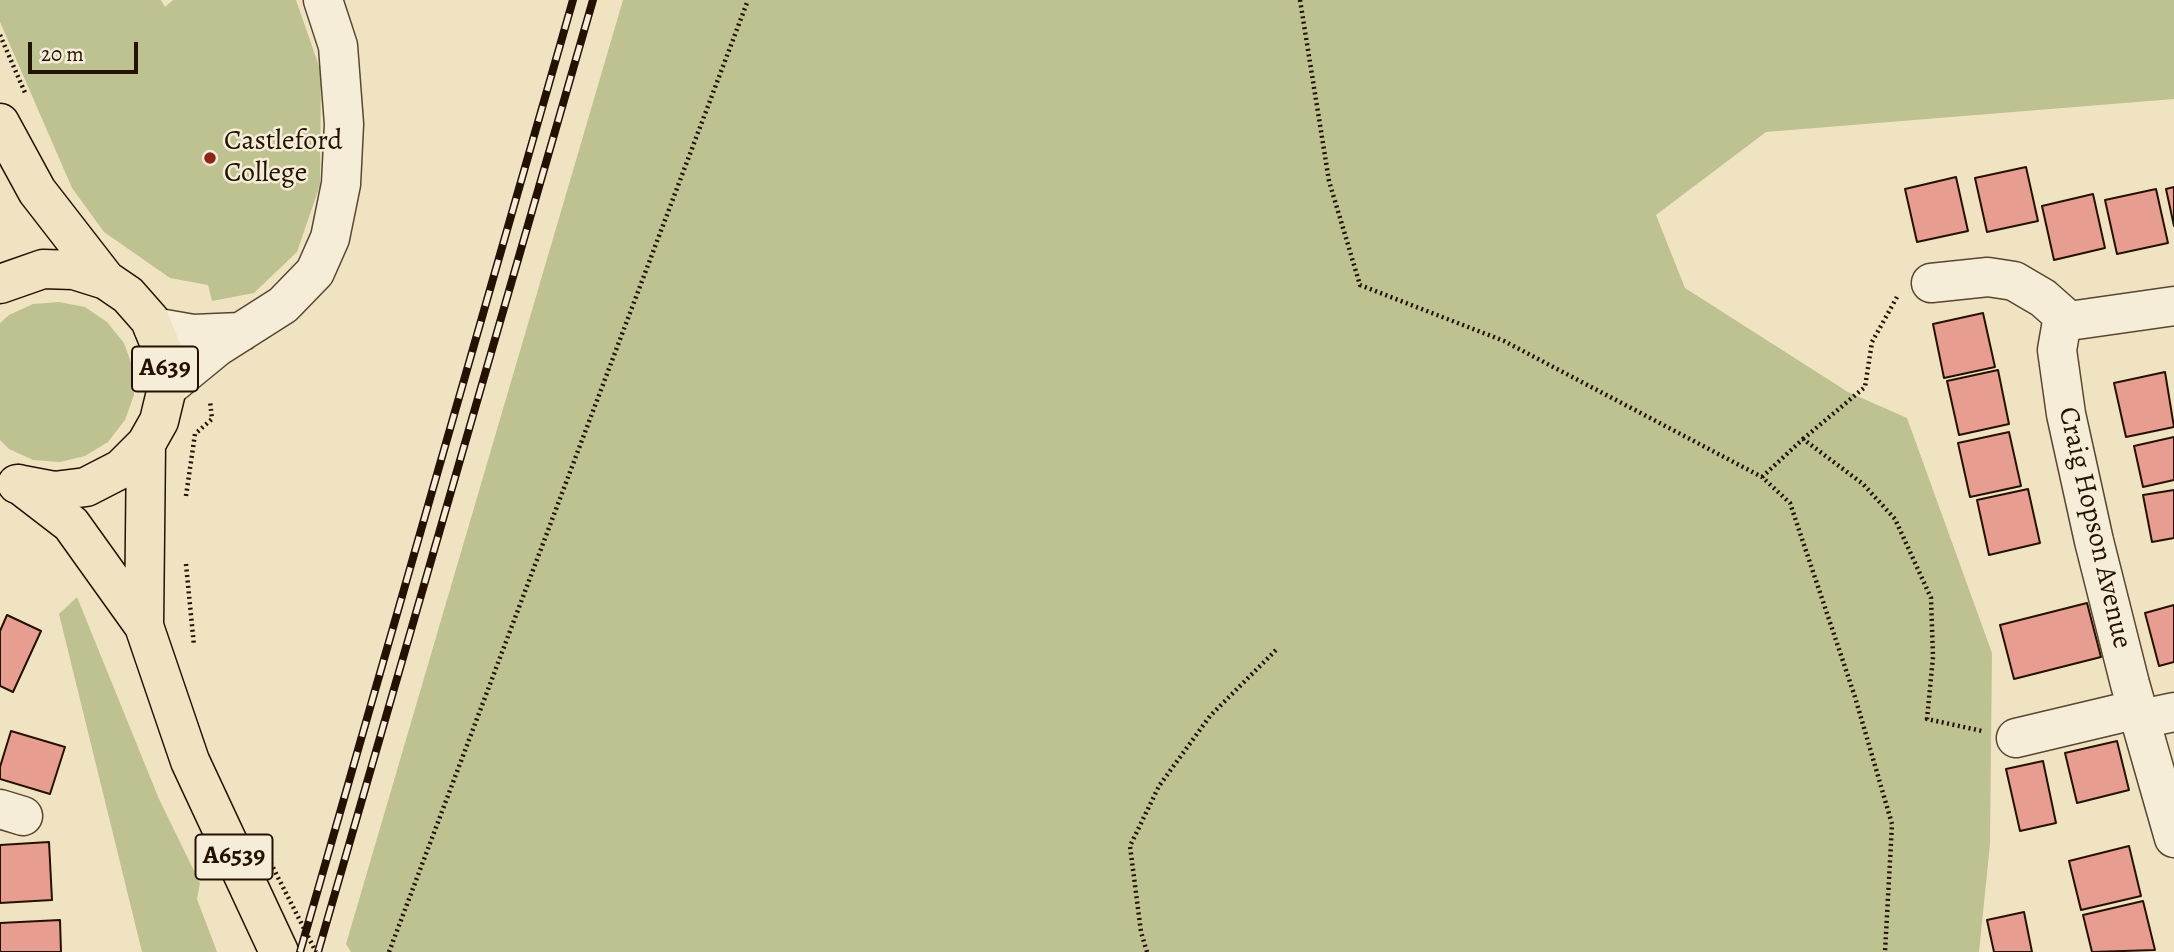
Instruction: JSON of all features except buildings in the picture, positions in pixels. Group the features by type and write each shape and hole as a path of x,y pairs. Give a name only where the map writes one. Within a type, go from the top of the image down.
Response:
{"main road":[{"name":"A639","path":"0,123 37,191 106,280"},
{"name":"A639","path":"0,284 43,269 74,270 106,280 128,295 153,327 163,352 167,388 159,421 146,444 121,469 86,486 54,491 5,478"},
{"name":"A6539","path":"144,626 146,444"},
{"name":"A6539","path":"5,478 71,524 144,626 190,761 279,952"}],"street":[{"path":"167,388 217,348 283,305 315,272 330,238 341,184 344,124 338,46 323,0"},
{"path":"1916,287 1988,277 2014,281 2043,298 2070,321 2174,306"},
{"name":"Craig Hopson Avenue","path":"2070,321 2062,327 2057,350 2066,414 2094,541 2151,713 2174,838"},
{"path":"153,327 193,334 243,332"},
{"path":"2016,738 2151,713"}],"path":[{"path":"389,952 748,0"},
{"path":"1300,0 1329,181 1360,285 1504,341 1762,477 1790,503 1855,697 1892,824 1885,952"},
{"path":"1762,477 1865,387 1872,342 1916,287"},
{"path":"1803,439 1863,484 1895,519 1920,569 1931,598 1933,622 1927,719 2016,738"},
{"path":"185,558 189,621 196,658"},
{"path":"1147,952 1141,932 1130,846 1159,786 1210,716 1277,649"},
{"path":"258,836 316,952"}],"green space":[{"name":"Castleford College","path":"0,0 161,0 165,7 173,0 296,0 321,72 320,185 297,252 254,293 212,301 208,285 170,278 104,232 72,188 0,22"},
{"path":"623,0 2174,0 2174,99 1766,132 1656,215 1685,288 1848,392 1907,418 1992,653 1990,844 1979,952 351,952 346,944"},
{"path":"59,302 85,307 107,322 124,343 133,368 134,395 125,420 108,442 85,456 60,462 33,460 9,449 0,440 0,323 9,315 33,304"},
{"path":"77,597 159,799 200,883 197,899 217,952 142,952 59,614"}],"railway":[{"path":"300,952 573,0"},
{"path":"318,952 593,0"}],"place":[{"name":"Castleford College","path":"210,158"}]}
